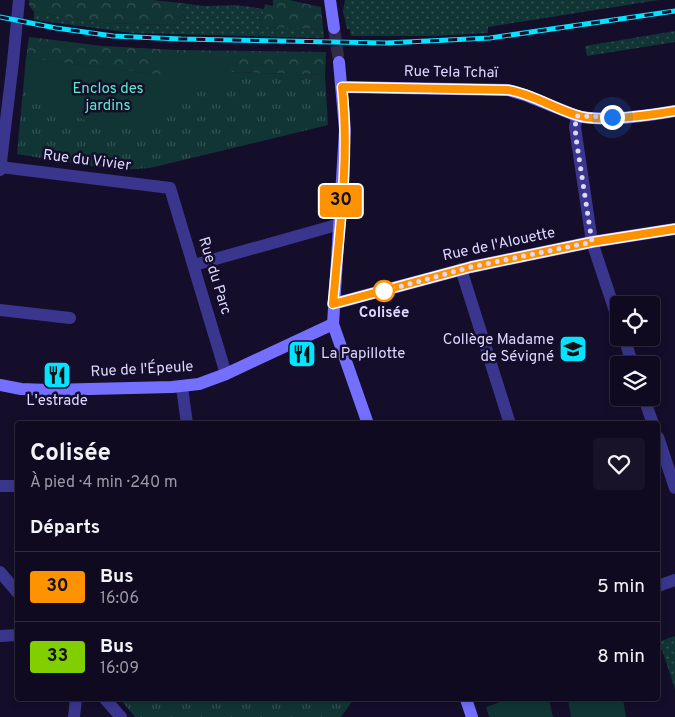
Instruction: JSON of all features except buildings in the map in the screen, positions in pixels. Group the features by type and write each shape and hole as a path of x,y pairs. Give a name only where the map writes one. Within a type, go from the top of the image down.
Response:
{"street":[{"path":"0,168 19,0"},
{"path":"330,0 334,28"},
{"path":"339,62 345,130 333,324 367,421"},
{"name":"Rue Tela Tchaï","path":"342,87 508,90 577,116 595,118 630,117 675,111"},
{"path":"577,116 575,127 592,242 610,296"},
{"name":"Rue du Vivier","path":"0,168 170,188"},
{"name":"Rue du Parc","path":"170,188 226,374"},
{"path":"194,265 340,224"},
{"name":"Rue de l'Alouette","path":"333,304 461,269 592,242 675,229"},
{"path":"461,269 509,421"},
{"path":"0,310 70,318"},
{"name":"Rue de l'Épeule","path":"0,385 48,390 182,387 208,381 226,374 333,324"},
{"path":"182,387 187,421"},
{"path":"647,406 652,421"},
{"path":"660,442 675,488"},
{"path":"0,486 15,486"},
{"path":"0,572 15,590"},
{"path":"660,585 675,580"},
{"path":"0,636 15,634"},
{"path":"74,717 76,701"},
{"path":"108,701 121,717"},
{"path":"467,701 472,717"}],"green space":[{"path":"29,0 152,0 181,3 185,20 173,25 99,23 34,12 29,5"},
{"path":"273,0 289,0 321,7 323,29 263,27 261,23 265,4 273,6"},
{"path":"345,0 659,0 488,27 488,33 436,36 351,36 350,29 347,29 343,11"},
{"path":"181,3 205,6 237,5 264,9 261,23 263,27 323,29 324,38 132,33 34,20 34,12 99,23 173,25 185,20"},
{"path":"675,31 675,42 587,56 585,46"},
{"path":"29,37 103,46 177,50 326,52 325,75 232,72 161,75 26,58"},
{"path":"165,57 227,57 232,72 325,75 328,125 150,168 116,170 17,154 26,58 161,75"},
{"name":"Enclos des jardins","path":"165,57 227,57 232,72 230,86 180,95 156,121 105,127 65,113 47,102 28,85 25,75 26,58 161,75"},
{"path":"675,636 675,689 662,650 660,650 660,641"},
{"path":"122,701 353,701 341,717 135,717"},
{"path":"503,701 549,701 553,717 489,717 486,707"},
{"path":"568,701 623,701 626,717 571,717"}],"tunnel":[{"path":"334,28 339,62"}],"railway":[{"path":"0,17 56,28 113,36 386,43 490,38 675,11"}],"bus line":[{"name":"30","path":"675,111 648,116 595,118 577,116 508,90 342,87 345,136 333,304 471,267 592,242 675,229"}],"place":[{"name":"Colisée","path":"384,291"},
{"name":"Collège Madame de Sévigné","path":"573,349"},
{"name":"La Papillotte","path":"302,354"},
{"name":"L'estrade","path":"57,375"}],"route":[{"path":"384,291 471,267 592,242 575,127 577,116 612,117"}]}
